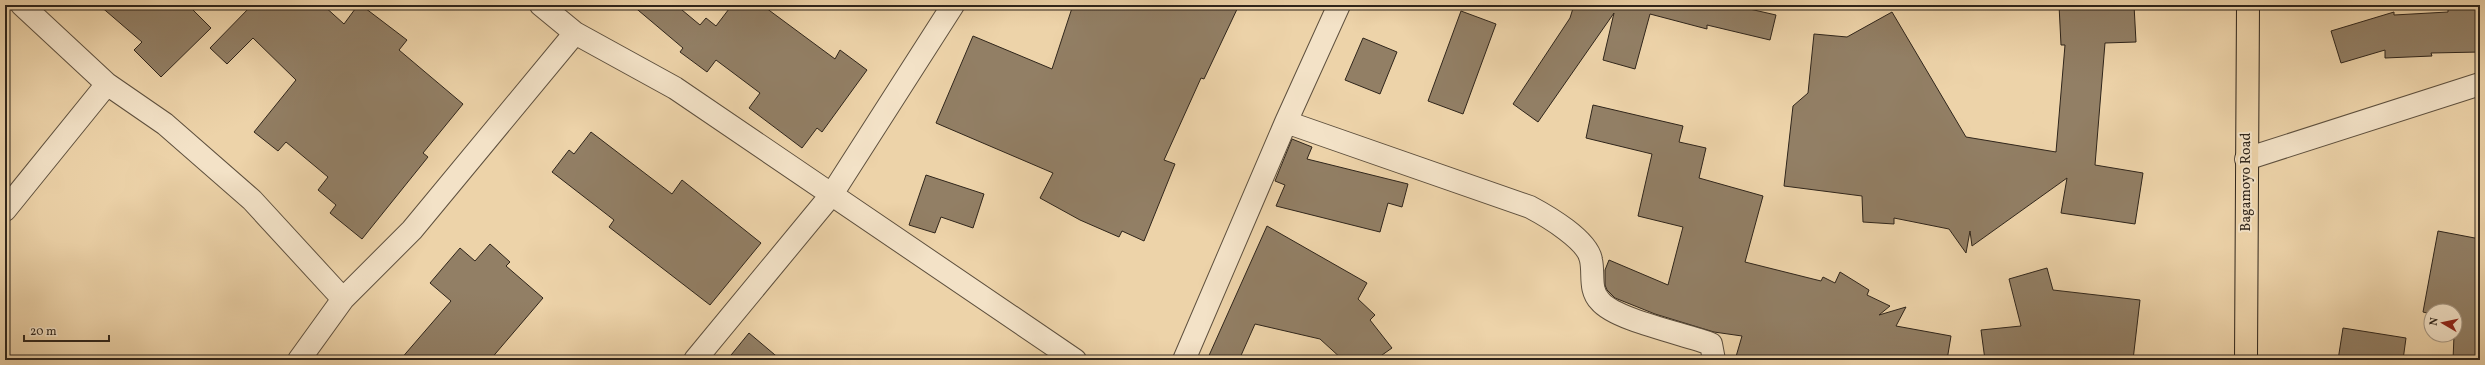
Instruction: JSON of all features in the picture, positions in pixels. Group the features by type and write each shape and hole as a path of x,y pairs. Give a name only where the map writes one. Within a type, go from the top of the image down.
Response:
{"highway":[{"name":"Bagamoyo Road","path":"2246,360 2248,5"}],"street":[{"path":"22,5 108,84 165,124 252,200 343,300"},
{"path":"541,5 575,33 675,88 1075,360"},
{"path":"695,360 832,194 953,5"},
{"path":"1184,360 1286,122 1339,5"},
{"path":"299,360 343,300 412,230 575,33"},
{"path":"5,210 108,84"},
{"path":"2246,159 2480,84"},
{"path":"1286,122 1530,207 1551,218 1585,247 1591,258 1592,286 1600,302 1624,316 1711,344 1714,360"}],"building":[{"path":"99,5 188,5 211,28 161,77 134,50 142,42"},
{"path":"252,5 323,5 344,24 358,5 361,5 407,40 399,50 463,104 423,153 428,157 362,239 330,213 336,205 318,190 328,177 286,142 278,151 254,132 296,80 253,38 227,64 210,48"},
{"path":"632,5 676,5 700,25 706,18 716,26 732,5 762,5 835,59 840,50 867,70 822,132 817,128 802,148 749,108 760,93 716,60 707,72 680,52 683,48"},
{"path":"1073,5 1239,5 1204,79 1201,78 1164,160 1175,164 1144,241 1122,231 1119,237 1080,220 1040,198 1053,173 936,123 973,36 1052,69"},
{"path":"1574,5 1732,5 1776,15 1770,40 1707,25 1707,29 1650,14 1635,69 1603,60 1614,13 1538,122 1513,104 1570,18"},
{"path":"2059,5 2134,5 2136,42 2105,43 2095,165 2143,173 2135,224 2061,213 2067,178 1972,246 1970,231 1966,253 1949,229 1894,218 1894,224 1863,222 1862,196 1784,186 1793,106 1808,93 1814,34 1847,37 1892,12 1966,137 2056,152 2065,45 2061,45"},
{"path":"2448,5 2480,5 2480,52 2431,53 2432,56 2385,58 2385,50 2341,63 2331,31 2394,12 2394,15 2448,12"},
{"path":"1461,11 1496,24 1463,114 1428,101"},
{"path":"1363,38 1397,52 1380,94 1345,80"},
{"path":"1593,105 1683,126 1679,142 1706,148 1699,178 1763,196 1745,262 1821,281 1823,277 1835,283 1840,272 1869,290 1867,295 1890,306 1879,315 1906,307 1896,326 1951,336 1947,360 1735,360 1742,336 1714,332 1655,314 1615,298 1607,290 1605,285 1605,270 1609,260 1668,285 1683,227 1638,216 1652,154 1586,138"},
{"path":"591,132 672,194 682,180 761,243 710,305 609,227 614,220 552,172 569,150 574,154"},
{"path":"1292,139 1312,147 1307,159 1408,184 1402,207 1388,203 1380,232 1276,206 1285,185 1275,181"},
{"path":"926,175 984,194 973,228 941,217 935,233 909,225"},
{"path":"1267,226 1367,283 1358,299 1375,315 1370,320 1392,348 1375,360 1343,360 1320,339 1255,324 1239,360 1207,360"},
{"path":"2438,231 2480,239 2480,360 2453,360 2454,343 2463,343 2463,303 2425,303"},
{"path":"490,244 510,262 506,266 543,298 490,360 400,360 451,301 430,283 460,248 475,261"},
{"path":"2047,268 2053,290 2140,300 2133,360 1985,360 1981,330 2021,326 2009,279"},
{"path":"2343,328 2406,338 2403,360 2338,360"},
{"path":"749,333 781,360 727,360"}]}
